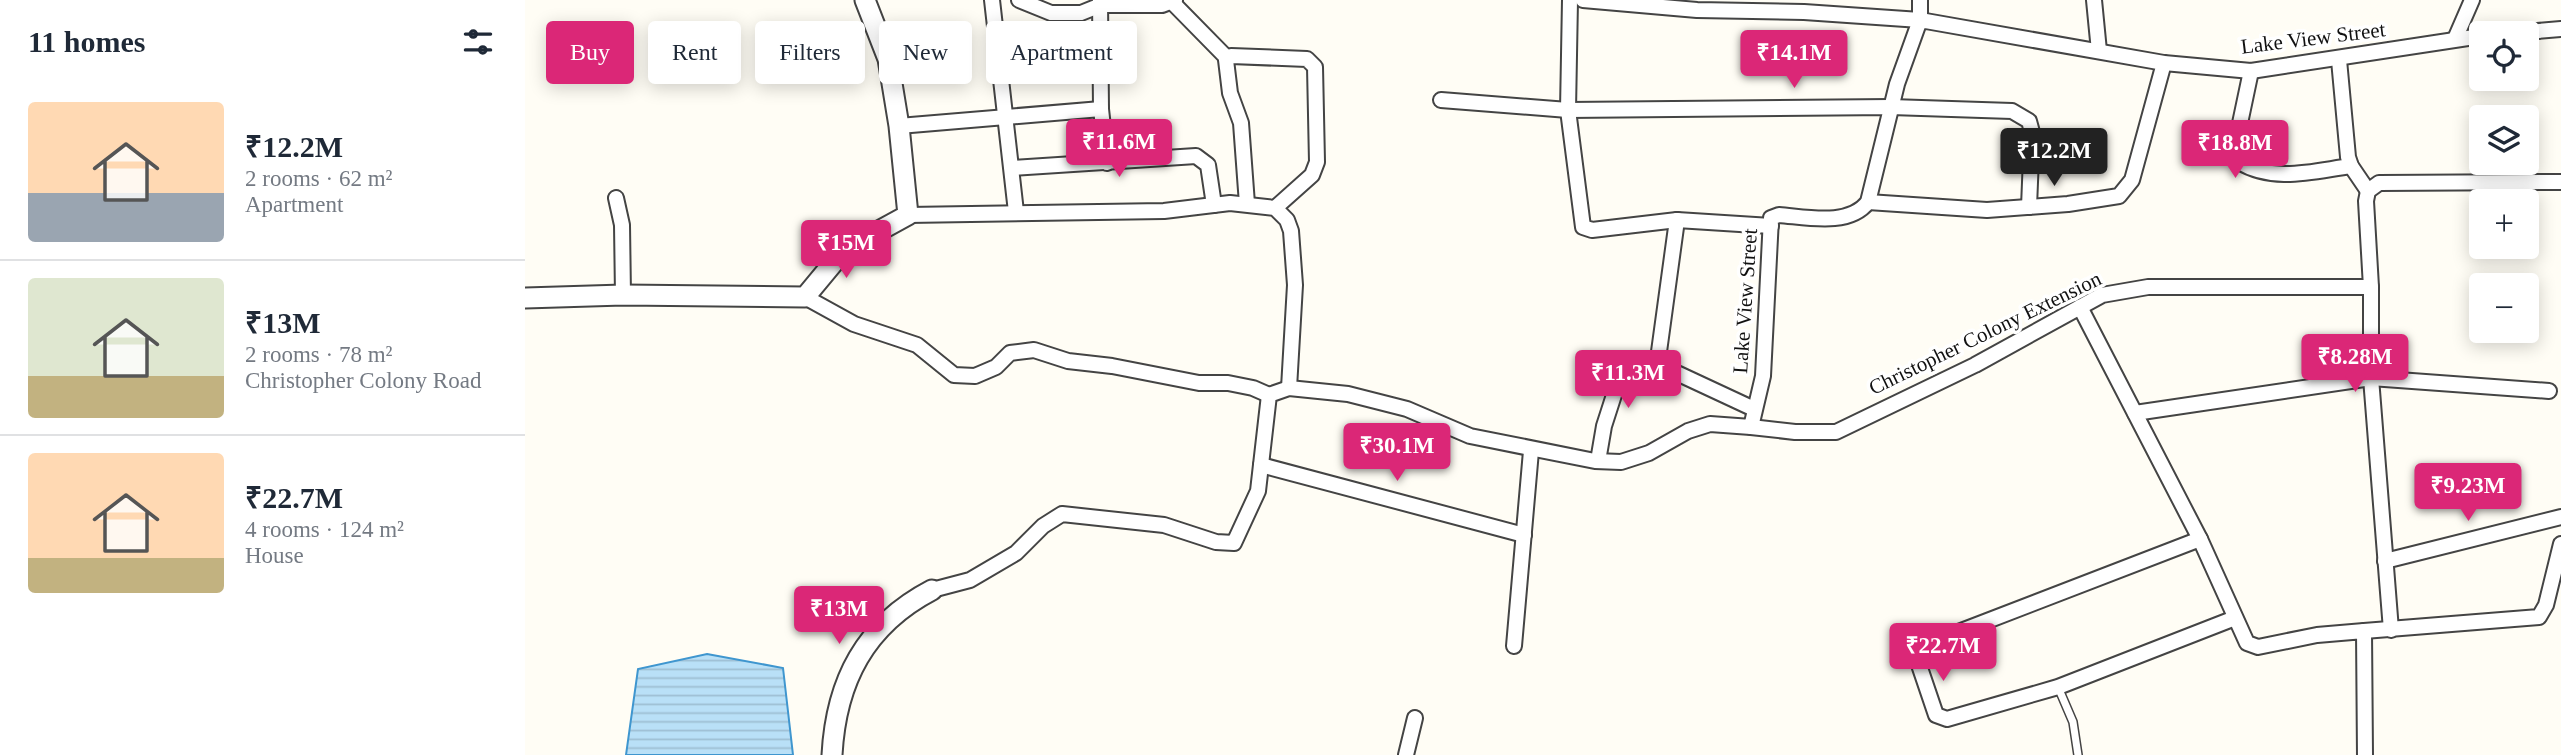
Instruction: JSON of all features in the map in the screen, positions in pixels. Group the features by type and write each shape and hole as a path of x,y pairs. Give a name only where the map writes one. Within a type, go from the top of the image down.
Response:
{"street":[{"path":"865,0 888,59 899,126 908,215"},
{"path":"992,0 1003,119 1012,168 1016,212"},
{"path":"1019,0 1051,13 1081,13 1100,2 1173,1 1227,58 1307,59 1315,65 1317,162 1312,175 1275,208"},
{"path":"1570,0 1568,110 1583,227 1593,230 1677,220 1770,226"},
{"name":"Lake View Street","path":"1583,0 1755,5 1920,20 2164,63 2251,71 2339,60 2469,37"},
{"path":"1920,0 1920,20 1891,107 1868,202 1987,210 2110,200 2126,190 2164,63"},
{"path":"2094,0 2099,51"},
{"path":"2455,39 2472,0"},
{"path":"1100,2 1101,109 1107,163"},
{"path":"2539,31 2561,29"},
{"path":"1227,58 1226,74 1241,122 1247,204"},
{"path":"2339,60 2351,166 2368,191 2371,378 2391,630"},
{"path":"2251,71 2235,147 2239,162 2273,174 2286,175 2351,166"},
{"path":"1441,100 1568,110 1891,107 2012,111 2023,115 2029,121 2032,132 2029,207"},
{"path":"899,126 1101,109"},
{"path":"1012,168 1196,156 1208,165 1214,205"},
{"path":"2368,191 2387,181 2561,182"},
{"path":"616,198 622,225 623,295"},
{"name":"Lake View Street","path":"1751,427 1763,376 1769,297 1770,226 1774,215 1844,216 1859,212 1868,202"},
{"path":"805,298 844,250 908,215 1164,211 1247,204 1275,208 1287,220 1291,231 1295,285 1289,388"},
{"path":"1677,220 1658,359 1666,368 1754,410"},
{"name":"Christopher Colony Extension","path":"1751,427 1795,432 1836,432 1975,365 2102,295 2148,287 2371,287"},
{"path":"525,298 623,295 805,298 854,324 917,345 954,375 975,376 996,367 1010,353 1020,349 1034,350 1068,361 1112,366 1174,379 1253,387 1269,395 1289,388 1348,394 1407,409 1470,436 1531,451 1598,461 1621,462 1649,453 1688,431 1710,424 1751,427"},
{"path":"2080,307 2200,539 2247,643 2254,646 2317,635 2539,617 2546,605 2561,544"},
{"path":"1598,461 1604,426 1623,367 1658,359"},
{"path":"2135,413 2371,378 2549,391"},
{"path":"832,755 836,717 857,655 893,613 932,590 970,580 1016,554 1043,526 1062,514 1164,525 1216,542 1234,542 1258,491 1269,395"},
{"path":"1514,646 1531,451"},
{"path":"1261,465 1524,535"},
{"path":"2385,561 2561,517"},
{"path":"2200,539 1923,645 1916,650 1938,719 1949,719 2058,687 2235,618"},
{"path":"2364,631 2365,755"},
{"path":"1406,755 1416,718"}],"lane":[{"path":"2058,687 2073,722 2078,755"}],"water":[{"path":"707,654 783,668 793,755 626,755 638,669"}]}
